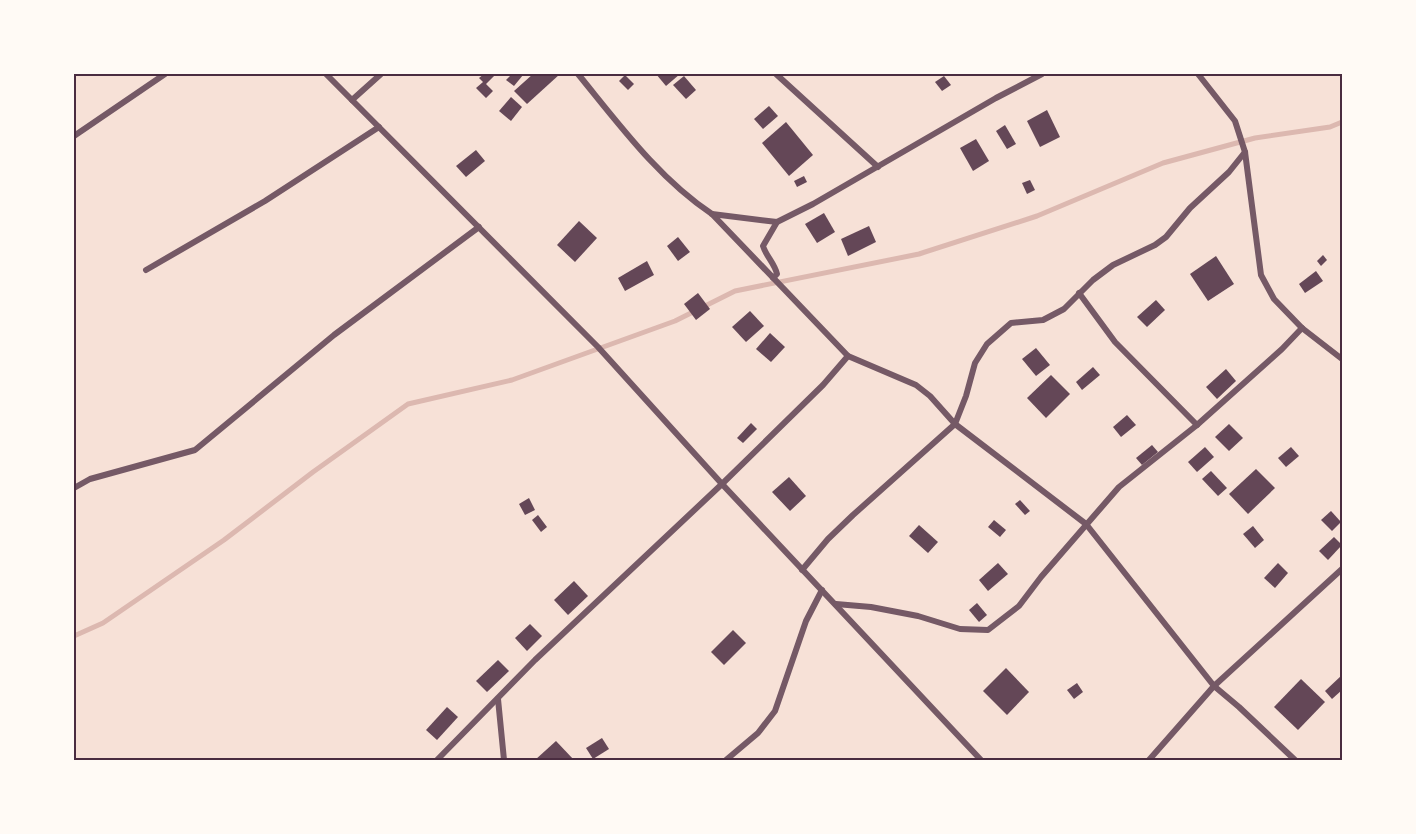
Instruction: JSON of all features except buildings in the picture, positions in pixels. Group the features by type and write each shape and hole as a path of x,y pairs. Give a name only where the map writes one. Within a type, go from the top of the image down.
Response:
{"street":[{"path":"74,136 165,74"},
{"path":"326,74 598,347 722,484 981,760"},
{"path":"352,100 381,74"},
{"path":"578,74 672,182 692,201 712,214 848,356 916,385 935,401 955,424 1086,524 1214,686 1295,760"},
{"path":"776,74 878,167"},
{"path":"773,278 777,274 776,268 766,256 763,246 777,222 1042,74"},
{"path":"1198,74 1235,121 1245,152 1261,275 1274,299 1302,328 1342,359"},
{"path":"146,270 265,201 379,127"},
{"path":"802,570 828,539 853,515 955,424 975,363 987,344 1011,323 1049,318 1070,304 1079,293 1113,265 1155,245 1166,237 1190,208 1229,172 1245,152"},
{"path":"712,214 777,222"},
{"path":"74,488 90,479 195,450 334,335 479,227"},
{"path":"1079,293 1115,342 1197,425"},
{"path":"836,604 918,615 960,629 988,630 1019,606 1119,487 1197,425 1282,349 1302,328"},
{"path":"437,760 446,757 535,660 722,484 823,385 848,356"},
{"path":"1149,760 1214,686 1342,569"},
{"path":"726,760 758,733 774,711 806,621 822,590"},
{"path":"498,699 504,760"}],"waterway":[{"path":"74,636 103,623 224,540 408,404 512,380 675,321 735,291 919,254 1037,216 1163,163 1255,138 1330,127 1342,122"}]}
